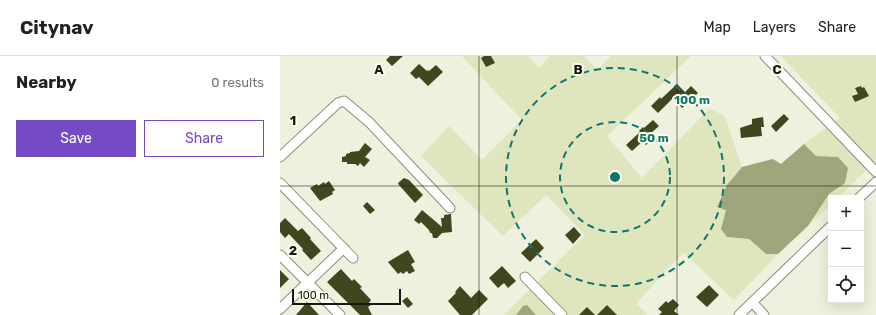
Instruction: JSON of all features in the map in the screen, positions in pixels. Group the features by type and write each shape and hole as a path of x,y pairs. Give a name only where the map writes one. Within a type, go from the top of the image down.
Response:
{"street":[{"path":"765,56 876,172"},
{"path":"280,157 338,103 344,101 368,122 450,208"},
{"path":"280,182 353,258"},
{"path":"863,195 876,182"},
{"path":"739,315 828,229"},
{"path":"280,309 344,248"},
{"path":"280,255 340,315"},
{"path":"525,277 562,315"},
{"path":"752,302 764,315"}],"shaded area":[{"path":"462,56 528,56 539,68 550,56 584,56 597,70 611,56 691,56 607,136 642,178 710,108 725,117 742,167 727,185 717,207 727,209 727,237 749,239 766,254 778,254 734,300 684,253 670,266 636,304 648,315 504,315 585,235 546,195 503,236 421,156 449,126 482,160 522,120"},
{"path":"781,56 876,56 876,161 840,195 828,195 845,183 838,157 816,156 804,144 840,118"},
{"path":"804,144 816,156 838,157 848,168 845,183 828,195 808,226 778,254 766,254 749,239 727,237 721,229 726,210 717,207 727,185 742,167 773,159 781,164"},
{"path":"828,196 828,207 808,226"},
{"path":"527,305 536,315 516,315 523,306"}],"building":[{"path":"390,56 403,56 392,66 386,60"},
{"path":"484,56 491,56 495,63 486,67 481,58"},
{"path":"419,64 427,71 436,65 443,72 428,86 419,77 416,79 410,73"},
{"path":"677,84 685,92 691,86 698,93 682,108 673,98 658,113 651,106"},
{"path":"861,86 862,88 864,87 869,96 855,102 852,96 858,94 855,88"},
{"path":"784,114 789,119 776,132 771,126"},
{"path":"763,117 764,127 761,127 762,136 741,138 740,128 752,124 752,119"},
{"path":"653,120 659,126 650,134 654,137 646,145 642,142 632,151 626,145 640,132 639,131 643,127 644,128"},
{"path":"365,143 372,149 365,157 370,160 364,167 360,163 358,166 355,164 347,164 347,162 342,162 342,157 346,156 346,154 350,152 359,151"},
{"path":"404,178 409,180 423,195 415,203 398,183"},
{"path":"329,181 335,190 332,192 333,194 320,201 310,188 317,184 318,186 324,182 325,184"},
{"path":"367,202 375,210 370,214 363,206"},
{"path":"422,210 442,227 441,218 444,218 444,215 451,214 452,232 442,233 437,238 433,238 432,233 430,233 421,222 419,224 414,220"},
{"path":"285,218 298,231 302,228 321,251 311,260 289,234 285,238 280,232 280,223"},
{"path":"574,227 581,235 573,244 565,235"},
{"path":"536,239 544,248 530,262 521,253"},
{"path":"408,250 415,262 411,264 415,271 409,274 407,271 403,274 401,272 398,274 388,262"},
{"path":"502,266 516,281 508,288 504,283 498,288 489,278"},
{"path":"341,269 352,281 354,279 362,287 360,288 371,300 369,303 371,305 368,307 372,315 360,315 327,282"},
{"path":"280,270 289,279 280,288"},
{"path":"709,285 719,295 707,307 696,297"},
{"path":"460,286 471,298 479,290 488,299 472,315 460,315 448,301 456,293 455,292"},
{"path":"407,297 413,304 408,308 402,301"},
{"path":"673,299 679,305 674,311 679,315 659,315 662,312 658,309 666,301 668,303"},
{"path":"307,302 319,315 296,315"},
{"path":"607,305 617,315 597,315"},
{"path":"587,307 595,315 579,315"}]}
